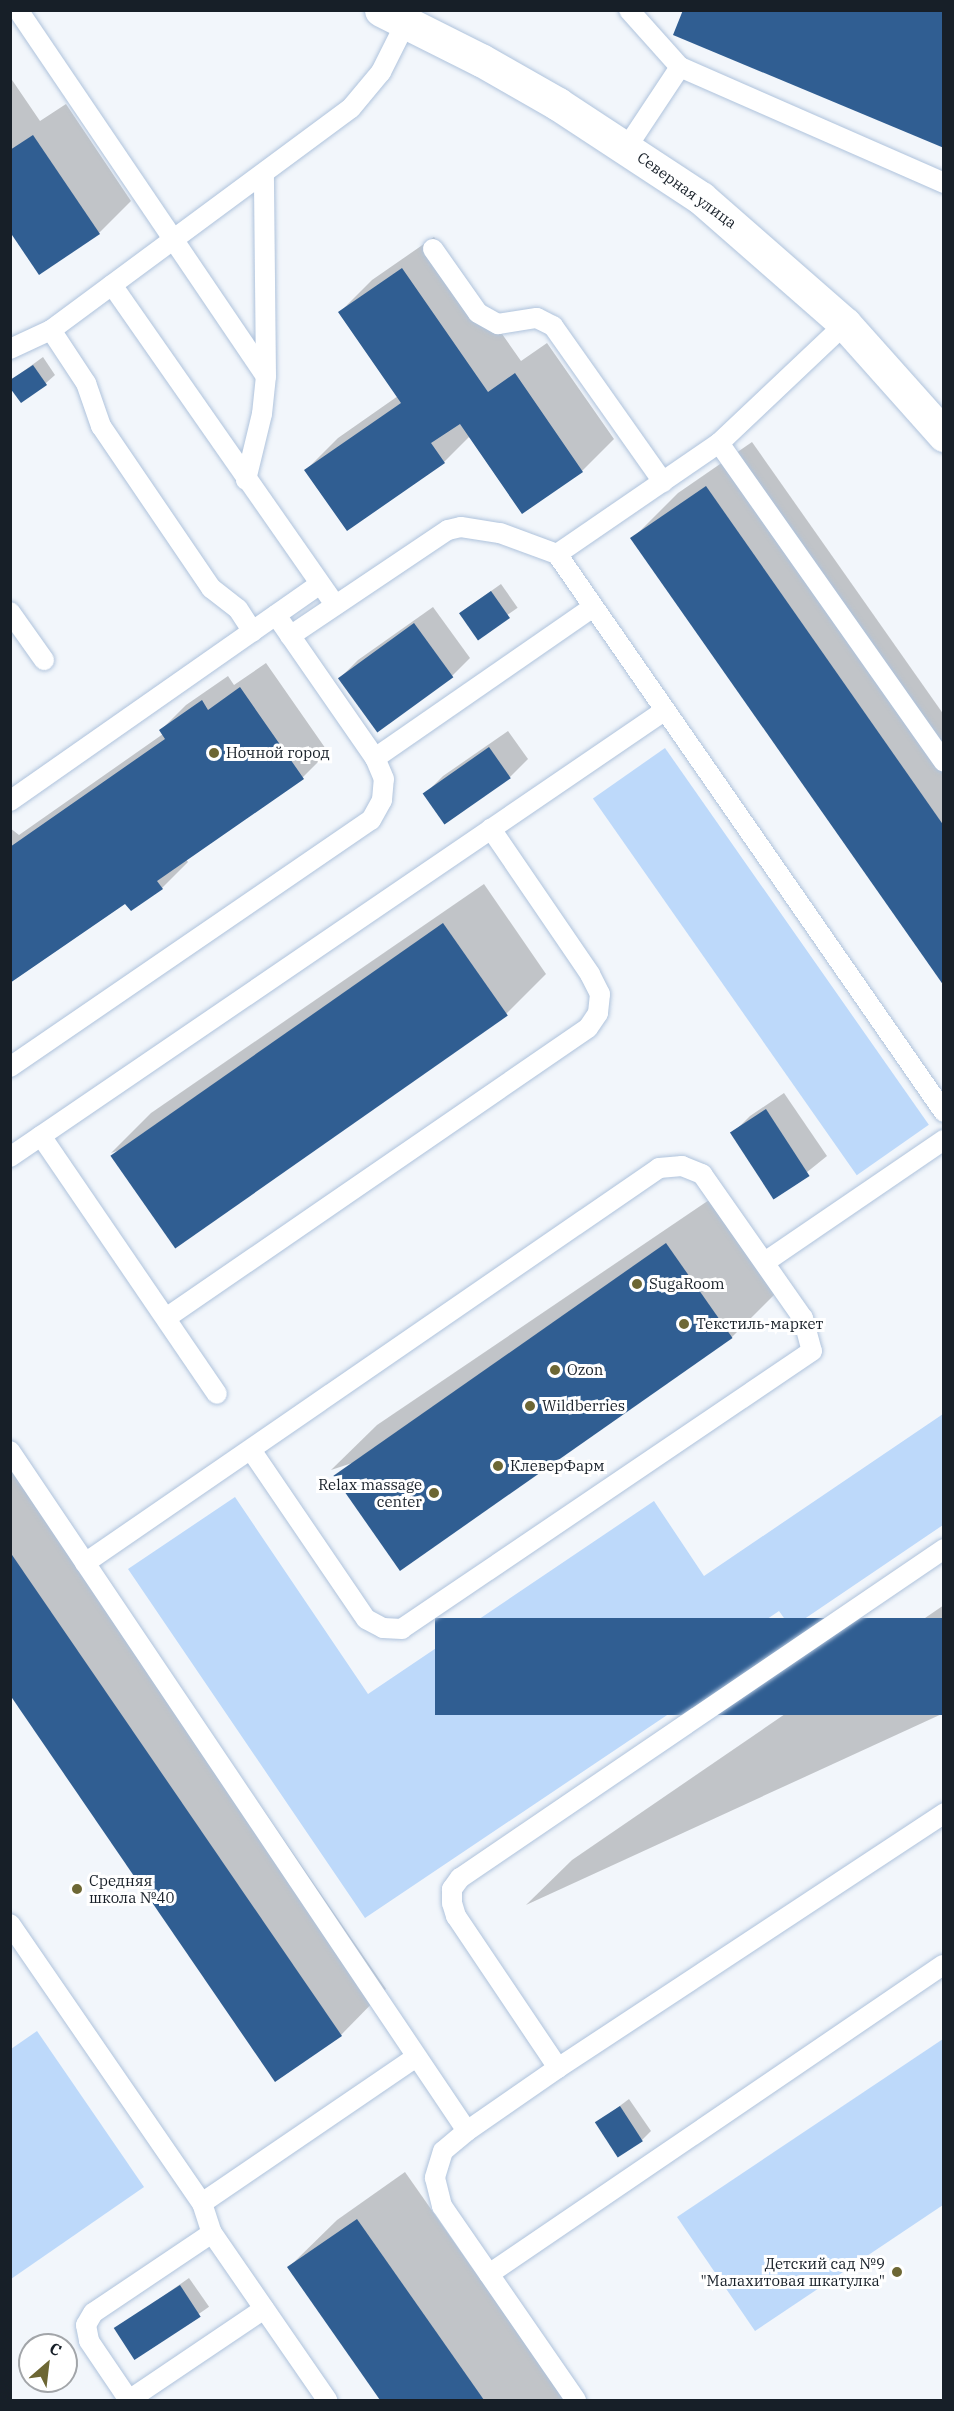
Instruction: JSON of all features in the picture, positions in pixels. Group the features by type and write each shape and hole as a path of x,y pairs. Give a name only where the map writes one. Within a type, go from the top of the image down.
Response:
{"main road":[{"name":"Северная улица","path":"393,16 481,60 627,147 701,198 846,324 944,435"}],"lane":[{"path":"18,10 266,376"},
{"path":"629,10 680,67 944,183"},
{"path":"12,345 51,330 264,175 367,91 393,16"},
{"path":"627,147 680,67"},
{"path":"246,480 262,414 266,376 264,175"},
{"path":"433,249 478,313 498,324 537,318 553,326 663,482"},
{"path":"112,285 335,605"},
{"path":"557,554 719,443 846,324"},
{"path":"51,330 86,383 101,426 211,588 238,609 253,632"},
{"path":"719,443 944,762"},
{"path":"291,636 433,538 461,527 500,533 557,554 944,1112"},
{"path":"10,801 320,584"},
{"path":"375,758 593,607"},
{"path":"10,612 44,660"},
{"path":"10,1067 371,820 382,800 384,779 375,758 276,615"},
{"path":"10,1157 664,711"},
{"path":"166,1318 588,1029 598,1013 600,994 590,974 490,829"},
{"path":"41,1136 217,1394"},
{"path":"765,1262 944,1140"},
{"path":"85,1563 659,1168 682,1166 702,1174 803,1318 812,1351 402,1629 383,1628 366,1619 250,1450"},
{"path":"10,1451 467,2131"},
{"path":"558,2068 456,1916 452,1889 460,1878 944,1549"},
{"path":"576,2400 442,2206 435,2178 443,2151 467,2131 558,2068 944,1813"},
{"path":"10,1924 202,2203 212,2233 327,2400"},
{"path":"489,2274 943,1965"},
{"path":"202,2203 416,2057"},
{"path":"212,2233 93,2313 86,2325 89,2341 129,2400 264,2309"}],"shaded area":[{"path":"665,748 929,1125 857,1175 593,798"},
{"path":"943,1414 943,1525 791,1628 779,1611 678,1679 691,1699 365,1918 128,1569 235,1497 368,1694 654,1501 704,1576"},
{"path":"37,2031 144,2187 11,2279 11,2049"},
{"path":"943,2039 943,2205 755,2331 677,2217"}],"building":[{"path":"683,10 944,10 944,148 673,35"},
{"path":"33,135 100,234 39,275 10,232 10,150"},
{"path":"402,268 488,392 515,373 583,472 522,514 460,424 431,443 445,463 347,531 304,470 401,403 338,312"},
{"path":"33,365 47,385 21,403 10,388 10,380"},
{"path":"706,486 944,826 944,986 630,538"},
{"path":"491,591 510,618 478,640 459,613"},
{"path":"414,623 453,677 377,732 338,678"},
{"path":"240,687 304,779 157,881 163,889 131,911 125,904 10,983 10,847 165,739 159,730 202,700 208,710"},
{"path":"489,747 511,778 444,825 423,793"},
{"path":"443,923 508,1016 175,1248 110,1156"},
{"path":"766,1109 810,1176 774,1200 730,1132"},
{"path":"666,1243 733,1338 400,1571 333,1476"},
{"path":"10,1552 342,2036 275,2082 10,1695"},
{"path":"435,1618 944,1618 944,1715 435,1715"},
{"path":"620,2106 643,2141 618,2158 595,2122"},
{"path":"357,2219 484,2400 380,2400 287,2267"},
{"path":"180,2285 201,2317 134,2360 114,2328"}],"place":[{"name":"Ночной город","path":"214,753"},
{"name":"SugaRoom","path":"637,1284"},
{"name":"Текстиль-маркет","path":"684,1324"},
{"name":"Ozon","path":"555,1370"},
{"name":"Wildberries","path":"530,1406"},
{"name":"КлеверФарм","path":"498,1466"},
{"name":"Relax massage center","path":"434,1493"},
{"name":"Средняя школа №40","path":"77,1889"},
{"name":"Детский сад №9 \"Малахитовая шкатулка\"","path":"897,2272"}]}
